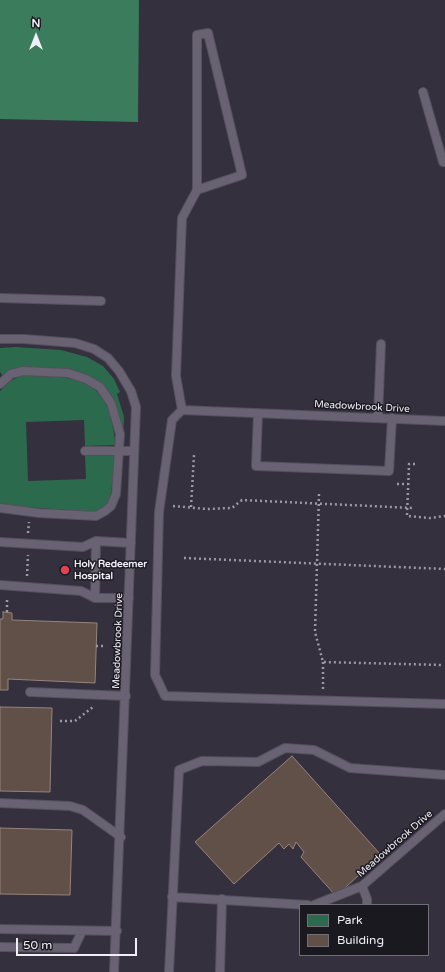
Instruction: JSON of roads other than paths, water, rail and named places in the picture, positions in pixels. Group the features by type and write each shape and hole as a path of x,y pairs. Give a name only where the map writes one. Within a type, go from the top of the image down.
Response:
{"lane":[{"path":"197,190 242,175 208,32 197,35 197,190 182,218 176,376 182,410 172,420 158,512 155,675 165,696 445,704"},
{"path":"423,92 443,162 445,162"},
{"path":"0,298 101,301"},
{"name":"Meadowbrook Drive","path":"0,339 24,339 75,343 94,349 108,358 131,391 136,407 121,837 114,972"},
{"path":"378,417 381,344"},
{"path":"0,384 11,374 23,371 68,373 86,379 100,388 111,403 120,434 116,494 112,506 96,516 39,513 0,508"},
{"name":"Meadowbrook Drive","path":"182,410 445,421"},
{"path":"258,413 256,466 389,471 392,418"},
{"path":"85,451 134,451"},
{"path":"0,542 83,547 96,541 131,542"},
{"path":"95,598 96,541"},
{"path":"0,585 80,591 95,598 129,598"},
{"path":"30,692 126,696"},
{"path":"169,972 178,770 202,761 258,762 285,748 314,750 350,768 445,775"},
{"path":"0,803 70,806 83,810 121,837"},
{"name":"Meadowbrook Drive","path":"317,904 362,886 445,814"},
{"path":"362,886 367,899 367,904"},
{"path":"172,898 222,899 299,904"},
{"path":"220,972 222,899"},
{"path":"0,929 117,931"},
{"path":"0,947 74,948 82,930"}],"place":[{"name":"Holy Redeemer Hospital","path":"65,570"}]}
